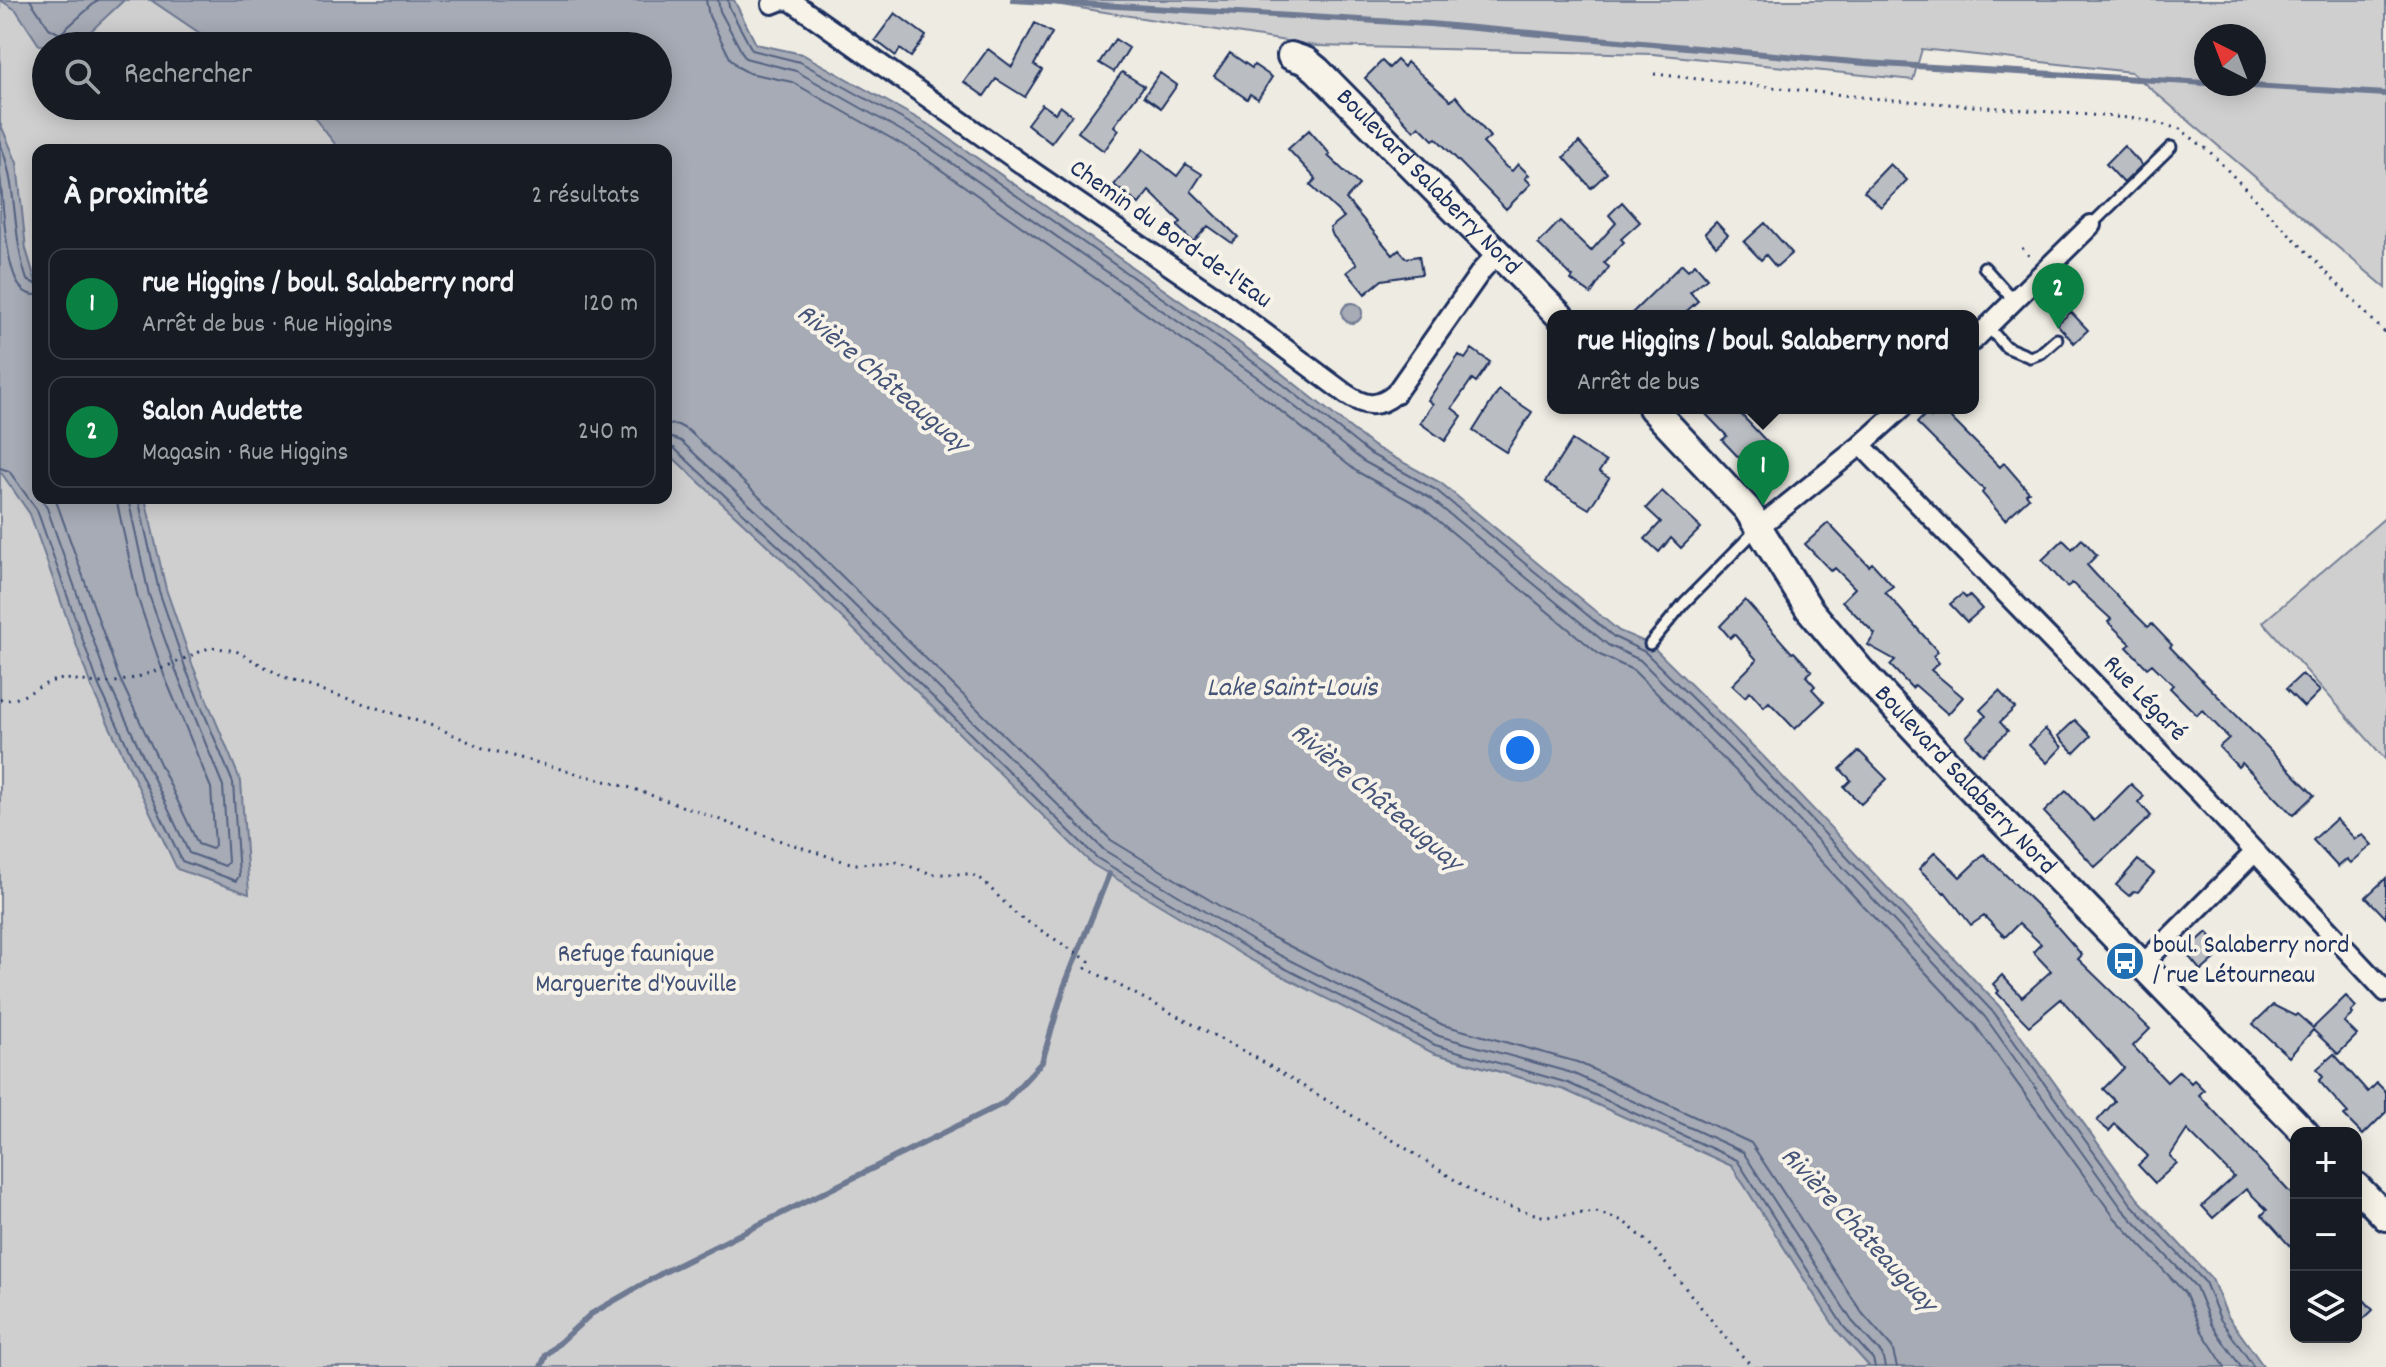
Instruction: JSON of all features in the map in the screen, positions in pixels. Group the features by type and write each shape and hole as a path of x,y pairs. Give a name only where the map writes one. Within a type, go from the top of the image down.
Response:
{"street":[{"name":"Chemin du Bord-de-l'Eau","path":"782,2 1152,251 1346,394 1366,405 1377,405 1395,394 1482,270 1497,254"},
{"name":"Boulevard Salaberry Nord","path":"1291,56 1306,61 1317,70 1554,310"},
{"path":"1979,335 2091,225"},
{"name":"Boulevard Salaberry Nord","path":"1658,414 1734,494 1759,527 1809,609 1844,652 1957,774 2299,1127"},
{"path":"1759,527 1895,414"},
{"name":"Rue Légaré","path":"1861,445 2255,852 2386,992"},
{"path":"2142,965 2255,852"},
{"path":"2362,1192 2386,1217"}],"lane":[{"path":"2091,225 2171,147"},
{"path":"1984,267 2015,302"},
{"path":"1988,327 2006,347 2030,357 2041,353 2057,339"},
{"path":"1650,644 1684,603 1759,527"}],"path":[{"path":"1654,74 1870,98 2142,119 2180,129 2209,151 2386,334"},
{"path":"2022,248 2028,255"},
{"path":"0,699 16,699 59,679 105,683 122,681 163,669 211,647 220,647 236,651 287,679 436,727 483,748 631,788 846,862 897,862 932,874 969,874 980,878 1017,915 1089,961 1086,968 1253,1056 1486,1200 1536,1215 1596,1212 1623,1221 1648,1242 1753,1367"}],"green space":[{"name":"Refuge faunique Marguerite d'Youville","path":"0,0 109,14 124,0 151,0 198,32 32,32 32,120 316,120 335,144 32,144 32,504 672,504 672,457 780,557 1433,1053 1565,1090 1732,1166 1838,1332 1870,1367 0,1367"},
{"path":"1030,0 2386,0 2386,288 2131,72 1922,49 1913,80 1653,54 1317,46"},
{"path":"2386,517 2386,760 2263,622"}],"water":[{"path":"0,0 124,0 90,32 32,34 16,10"},
{"name":"Lake Saint-Louis","path":"151,0 734,0 756,44 802,54 933,127 1271,365 1373,446 1441,483 1619,631 1650,644 1762,755 1999,1006 2138,1199 2212,1279 2227,1315 2264,1367 1870,1367 1838,1332 1732,1166 1565,1090 1433,1053 1249,959 1092,864 780,557 672,457 672,144 335,144 316,120 672,120 672,32 198,32"},
{"path":"0,123 17,163 26,249 32,269 32,504 146,504 166,589 192,664 241,782 249,894 177,869 92,689 30,514 0,471"},
{"path":"1352,303 1359,306 1362,313 1359,320 1352,323 1345,320 1342,313 1345,306"}],"building":[{"path":"895,13 926,36 911,57 900,49 896,56 875,40"},
{"path":"1035,23 1052,33 1034,65 1042,70 1025,97 996,79 984,96 964,82 988,49 1012,67"},
{"path":"1115,39 1129,48 1114,72 1099,63"},
{"path":"1230,53 1272,77 1258,99 1250,94 1247,99 1214,76"},
{"path":"1397,60 1404,67 1407,62 1451,101 1456,96 1490,137 1483,143 1506,167 1512,171 1518,164 1529,175 1525,178 1531,184 1506,209 1436,138 1433,140 1419,126 1414,131 1365,78 1382,61 1389,68"},
{"path":"1122,72 1144,86 1114,126 1119,130 1104,151 1078,132"},
{"path":"1160,73 1177,85 1161,108 1144,96"},
{"path":"1042,104 1055,113 1060,106 1072,115 1051,143 1027,124"},
{"path":"1309,130 1330,154 1328,156 1359,185 1346,199 1393,255 1399,250 1406,258 1419,256 1422,274 1382,280 1365,294 1347,272 1357,264 1333,236 1330,228 1344,217 1310,185 1316,179 1288,149"},
{"path":"1579,142 1607,173 1591,188 1564,157"},
{"path":"2124,146 2142,165 2124,183 2106,164"},
{"path":"1143,149 1177,176 1186,164 1202,174 1191,191 1238,237 1232,243 1208,226 1193,242 1177,226 1181,222 1149,191 1139,204 1114,185"},
{"path":"1890,164 1907,180 1881,207 1864,191"},
{"path":"1622,202 1640,222 1621,239 1624,242 1604,263 1609,267 1591,294 1571,280 1573,277 1538,244 1560,221 1591,251 1616,223 1609,215"},
{"path":"1716,222 1728,235 1716,246 1705,233"},
{"path":"1765,223 1792,253 1776,267 1766,255 1761,260 1744,242"},
{"path":"1682,264 1688,270 1695,264 1707,278 1690,292 1698,301 1688,310 1635,310"},
{"path":"2071,312 2088,330 2074,343 2057,324"},
{"path":"1472,349 1490,362 1476,382 1472,379 1452,408 1462,416 1445,441 1420,423 1433,404 1428,400 1459,355 1465,359"},
{"path":"1499,390 1532,412 1506,452 1473,431"},
{"path":"1706,414 1741,414 1769,444 1746,465 1722,440 1727,436"},
{"path":"1926,414 1931,417 1947,414 2000,467 2004,463 2029,492 2026,494 2029,498 2005,520 1982,493 1984,490 1917,423"},
{"path":"1572,440 1606,462 1599,472 1609,478 1589,509 1545,482"},
{"path":"1662,491 1701,528 1681,548 1671,538 1659,552 1645,539 1661,522 1646,508"},
{"path":"1828,523 1893,586 1885,592 1938,652 1933,656 1939,663 1931,670 1963,697 1948,714 1915,685 1912,688 1890,665 1895,660 1868,645 1875,634 1842,601 1855,588 1835,568 1831,571 1805,544"},
{"path":"2082,539 2097,555 2087,565 2148,627 2152,624 2172,645 2170,647 2314,795 2293,815 2242,763 2238,767 2219,747 2229,738 2202,710 2197,715 2152,664 2147,668 2127,647 2131,644 2108,622 2111,619 2072,583 2067,587 2042,560 2063,540 2072,549"},
{"path":"1962,594 1966,598 1969,595 1982,609 1967,622 1950,604"},
{"path":"1745,600 1812,671 1806,676 1815,686 1812,689 1824,702 1795,729 1769,702 1764,707 1750,691 1745,697 1732,685 1757,660 1734,634 1730,638 1720,626"},
{"path":"2302,674 2320,691 2304,707 2286,689"},
{"path":"1999,691 2015,708 2000,722 2008,731 1983,755 1966,737 1986,716 1980,710"},
{"path":"2075,720 2091,736 2074,753 2058,736"},
{"path":"2045,729 2062,747 2047,763 2029,745"},
{"path":"1859,751 1887,779 1861,804 1844,787 1851,780 1840,769"},
{"path":"2131,784 2144,796 2139,802 2151,816 2095,867 2044,812 2066,791 2094,821"},
{"path":"2336,819 2355,839 2363,835 2372,845 2351,863 2347,859 2338,867 2313,840"},
{"path":"1935,852 1960,877 1984,854 2047,915 2082,955 2078,959 2150,1029 2133,1046 2167,1082 2179,1071 2191,1083 2194,1080 2204,1090 2199,1095 2290,1193 2290,1246 2262,1215 2267,1210 2246,1189 2213,1218 2202,1206 2234,1177 2187,1130 2170,1156 2177,1163 2155,1183 2138,1165 2148,1156 2115,1124 2109,1131 2097,1121 2115,1101 2103,1089 2124,1068 2061,999 2029,1026 1997,993 1999,991 1993,984 2002,975 2022,997 2051,971 2033,952 2041,944 2019,923 2005,937 1984,916 1971,925 1945,892 1919,869"},
{"path":"2138,860 2154,873 2138,892 2134,891 2129,896 2116,885"},
{"path":"2386,878 2386,918 2366,897"},
{"path":"2207,932 2224,951 2201,971 2185,952"},
{"path":"2346,996 2356,1007 2344,1022 2357,1035 2338,1054 2313,1030 2289,1057 2253,1024 2273,1005 2295,1016 2297,1014 2313,1028"},
{"path":"2334,1054 2368,1092 2377,1083 2386,1092 2386,1112 2363,1135 2362,1127 2355,1127 2344,1116 2348,1113 2319,1081 2323,1077 2317,1069"},
{"path":"2362,1298 2373,1310 2362,1320"}],"waterway":[{"path":"1013,0 1430,24 1865,63 2194,82"},
{"path":"2266,87 2386,94"},
{"path":"541,1367 546,1355 591,1314 664,1272 1004,1103 1042,1062 1064,987 1109,874"}],"place":[{"name":"Salon Audette","path":"2058,329"},
{"name":"rue Higgins / boul. Salaberry nord","path":"1763,506"},
{"name":"boul. Salaberry nord / rue Létourneau","path":"2125,961"}],"water label":[{"name":"Rivière Châteauguay","path":"881,380"},
{"name":"Rivière Châteauguay","path":"1375,799"},
{"name":"Rivière Châteauguay","path":"1857,1231"}]}
